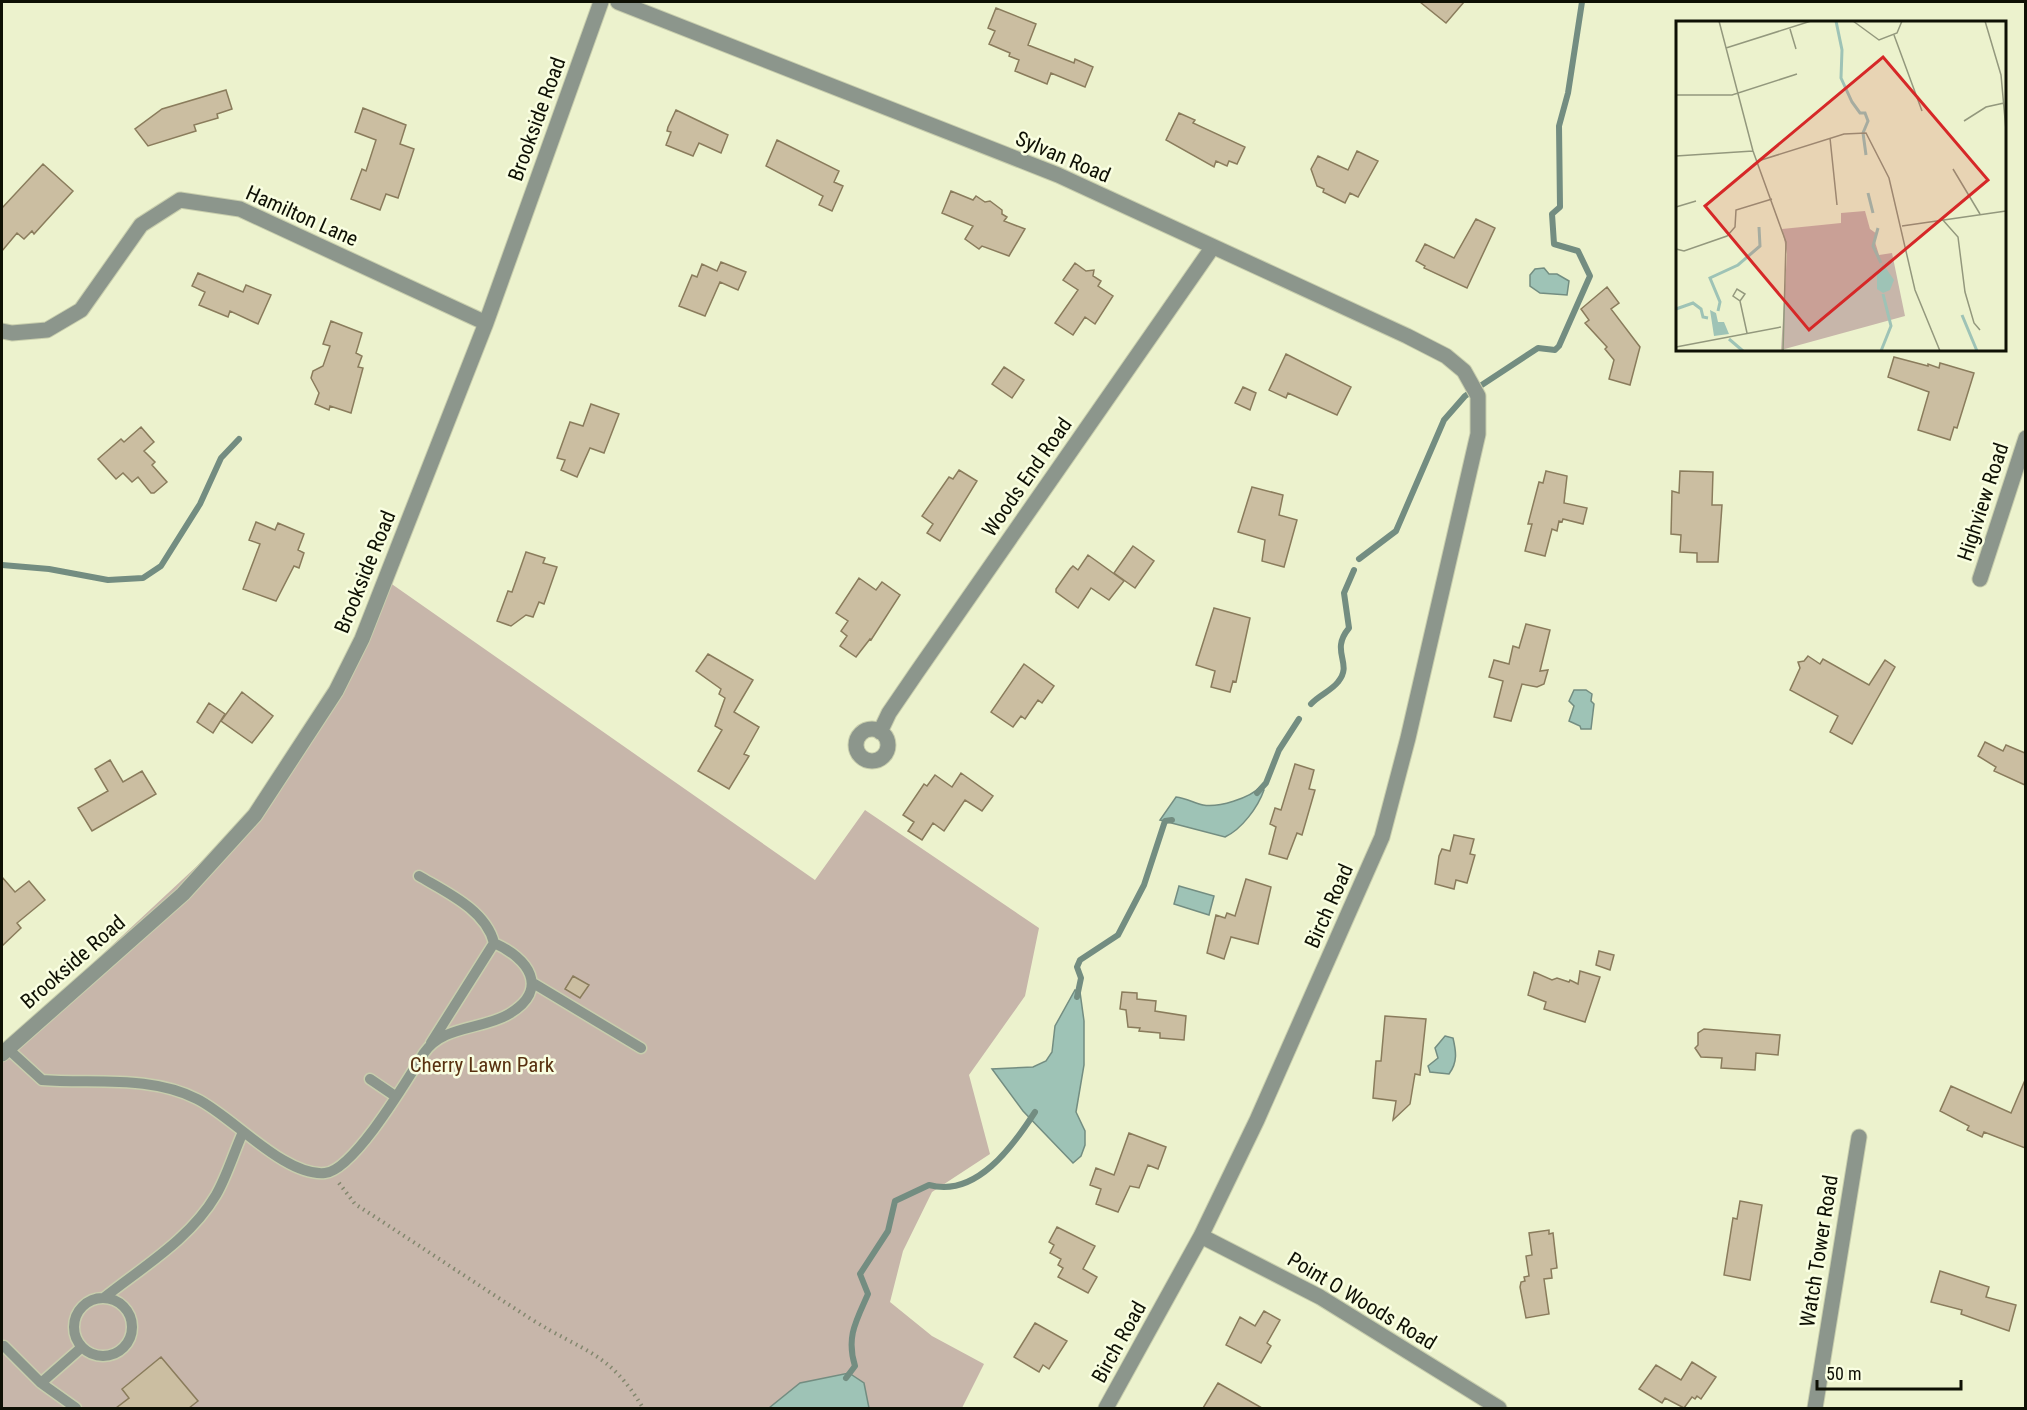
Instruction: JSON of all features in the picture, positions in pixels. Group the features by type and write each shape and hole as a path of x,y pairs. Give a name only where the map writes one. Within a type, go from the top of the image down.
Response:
{"street":[{"name":"Brookside Road","path":"4,1051 183,894 255,815 336,691 362,639 486,322 601,2"},
{"name":"Sylvan Road","path":"618,2 1058,175 1212,248 1332,299 1446,356 1464,371 1475,390"},
{"name":"Hamilton Lane","path":"2,331 12,333 47,330 81,310 141,225 180,200 240,209 486,322"},
{"name":"Woods End Road","path":"880,732 889,713 911,680 1212,248"},
{"name":"Birch Road","path":"1106,1408 1201,1236 1257,1120 1382,837 1408,738 1478,434 1480,410 1475,390"},
{"name":"Highview Road","path":"1980,579 2025,438"},
{"name":"Watch Tower Road","path":"1815,1408 1859,1137"},
{"name":"Point O Woods Road","path":"1201,1236 1320,1297 1499,1408"}],"lane":[{"path":"4,1051 42,1080 117,1082 172,1088 200,1100 304,1171 324,1173 336,1170 355,1154 430,1046 494,943 491,931 473,911 419,876"},
{"path":"430,1046 459,1029 495,1021 510,1013 524,1000 533,983 530,970 513,951 494,943"},
{"path":"533,983 641,1048"},
{"path":"370,1079 395,1096"},
{"path":"105,1298 179,1240 198,1220 216,1195 243,1131"},
{"path":"105,1298 116,1300 131,1317 133,1328 130,1339 123,1349 114,1354 102,1356 91,1354 82,1347 76,1337 74,1326 77,1314 84,1305 93,1299 105,1298"},
{"path":"4,1346 41,1383 76,1408"},
{"path":"41,1383 82,1347"}],"path":[{"path":"336,1170 340,1187 355,1204 533,1320 595,1353 621,1376 643,1408"}],"green space":[{"name":"Cherry Lawn Park","path":"386,580 815,880 865,810 1039,928 1025,996 969,1075 990,1154 932,1192 903,1251 890,1302 932,1336 984,1364 962,1408 2,1408 2,1048 197,866 279,779 358,646"}],"water":[{"path":"1544,268 1549,274 1557,274 1569,281 1567,295 1540,293 1530,286 1530,275 1535,269"},
{"path":"1574,690 1586,690 1592,694 1591,701 1594,704 1591,729 1581,729 1580,726 1569,721 1574,706 1569,701"},
{"path":"1260,787 1264,790 1254,810 1237,829 1225,837 1160,820 1176,797 1209,806 1225,804 1242,798"},
{"path":"1179,886 1214,896 1209,915 1174,904"},
{"path":"1075,990 1080,992 1084,1021 1084,1065 1076,1112 1085,1131 1085,1145 1081,1156 1073,1163 1023,1111 992,1069 1033,1067 1046,1061 1052,1052 1055,1026"},
{"path":"1445,1036 1453,1038 1454,1065 1449,1074 1430,1072 1428,1066 1438,1058 1435,1048"},
{"path":"849,1373 864,1383 869,1408 769,1408 800,1383"}],"building":[{"path":"1420,2 1464,2 1446,23"},
{"path":"996,8 1036,24 1028,45 1074,63 1075,59 1093,67 1085,87 1051,73 1047,84 1015,71 1019,60 1009,56 1010,53 989,44 995,31 988,28"},
{"path":"226,90 232,109 217,114 218,118 194,125 196,131 148,146 135,129 162,109"},
{"path":"363,108 406,125 400,144 414,149 398,198 386,194 380,210 351,199 362,169 366,171 376,140 355,132"},
{"path":"676,110 728,135 721,153 699,143 693,156 666,145 671,132 667,131 668,127"},
{"path":"1179,113 1195,120 1193,123 1245,147 1237,164 1229,161 1227,166 1216,161 1214,167 1166,140"},
{"path":"777,140 839,171 834,182 843,186 832,211 819,205 823,196 766,166"},
{"path":"1357,151 1378,161 1358,197 1350,193 1345,203 1323,192 1324,189 1317,186 1311,169 1318,156 1348,170"},
{"path":"43,164 73,191 34,234 32,231 24,239 17,233 2,251 2,208"},
{"path":"951,191 973,200 976,196 985,202 990,201 1007,217 1004,221 1025,229 1009,256 982,246 979,249 965,239 973,226 942,213"},
{"path":"1476,219 1495,228 1467,288 1424,268 1425,266 1416,261 1425,244 1454,258"},
{"path":"721,262 746,272 738,290 720,282 705,316 679,306 692,275 697,277 702,264 717,271"},
{"path":"1075,263 1086,271 1094,270 1093,276 1101,281 1098,286 1113,296 1095,324 1085,317 1073,335 1055,323 1078,290 1063,280"},
{"path":"198,273 243,292 246,285 271,295 258,324 230,311 228,317 199,305 205,292 192,286"},
{"path":"1607,287 1619,303 1611,309 1640,347 1630,385 1609,379 1614,360 1605,349 1607,347 1585,323 1589,320 1581,309"},
{"path":"331,321 362,333 356,353 362,356 358,367 363,368 351,413 330,406 329,410 315,404 319,393 311,378 313,371 323,366 330,346 323,344"},
{"path":"1286,354 1351,387 1337,415 1288,393 1286,398 1269,390"},
{"path":"1894,357 1939,368 1940,363 1974,373 1957,428 1954,427 1950,440 1918,430 1929,392 1888,377"},
{"path":"1004,367 1024,380 1012,398 992,384"},
{"path":"1243,387 1256,393 1250,410 1235,403"},
{"path":"591,404 619,414 604,453 590,448 577,477 561,470 565,460 557,458 570,422 583,426"},
{"path":"141,427 154,442 144,451 155,462 152,465 167,482 154,493 151,493 138,477 132,482 123,473 116,479 98,459 121,439 124,442"},
{"path":"959,470 977,481 940,541 927,533 933,524 922,516 949,477 953,479"},
{"path":"1546,471 1567,476 1564,503 1587,508 1583,524 1563,519 1562,522 1559,521 1557,531 1552,529 1545,556 1525,551 1532,524 1528,524 1539,482 1543,483"},
{"path":"1680,471 1713,472 1712,505 1722,505 1718,562 1697,562 1697,553 1680,552 1681,535 1671,534 1672,491 1679,493"},
{"path":"1252,487 1283,495 1279,515 1297,520 1284,567 1262,561 1265,540 1238,532"},
{"path":"256,522 275,530 278,523 304,534 298,550 304,553 299,568 294,566 276,601 243,589 260,544 249,540"},
{"path":"1133,546 1154,561 1135,588 1114,573"},
{"path":"526,552 545,558 543,563 557,567 544,604 539,602 533,617 526,615 511,626 497,621 508,591 512,592"},
{"path":"1088,555 1124,581 1109,600 1091,588 1078,608 1056,592 1056,589 1070,569 1073,566 1078,570"},
{"path":"859,578 876,590 882,582 900,595 871,640 856,657 840,646 847,636 841,631 848,621 836,613"},
{"path":"1214,608 1250,618 1236,682 1233,681 1230,692 1211,687 1215,671 1196,665"},
{"path":"1526,624 1550,630 1540,671 1548,670 1544,684 1537,687 1522,684 1511,721 1494,717 1503,681 1489,677 1494,660 1509,664 1513,646 1519,648"},
{"path":"708,654 753,680 734,712 759,727 744,754 749,756 729,789 698,771 722,730 715,726 725,698 719,694 721,689 696,671"},
{"path":"1808,656 1820,664 1823,659 1869,685 1885,660 1895,667 1852,744 1830,732 1838,716 1790,690 1800,668 1798,662 1804,661"},
{"path":"1024,664 1054,686 1042,703 1038,700 1025,719 1021,716 1013,727 991,712"},
{"path":"242,692 273,716 252,743 221,721"},
{"path":"209,703 225,714 213,733 197,722"},
{"path":"1985,742 2003,751 2006,745 2025,753 2025,785 1994,771 1996,767 1978,756"},
{"path":"110,760 123,782 142,771 156,794 92,831 78,808 108,791 95,769"},
{"path":"1295,764 1314,770 1309,789 1315,790 1302,835 1297,833 1287,859 1269,854 1276,827 1270,824 1275,808 1281,810"},
{"path":"961,773 993,796 982,811 965,800 944,831 933,823 922,840 908,831 914,822 903,815 924,784 927,786 935,775 952,787"},
{"path":"1454,835 1474,839 1470,854 1475,855 1467,883 1456,880 1454,889 1435,884 1439,856 1442,849 1450,851"},
{"path":"2,877 15,892 29,881 45,900 17,923 21,928 2,946"},
{"path":"1246,879 1271,887 1258,944 1231,937 1224,959 1207,953 1216,915 1225,918 1227,913 1235,916"},
{"path":"1599,951 1614,955 1610,970 1596,965"},
{"path":"1580,971 1600,977 1585,1022 1544,1009 1546,1002 1528,995 1534,972 1552,980 1557,978 1569,982 1570,980 1578,984"},
{"path":"573,976 589,985 580,998 565,989"},
{"path":"1122,992 1137,993 1137,999 1156,1001 1155,1011 1186,1016 1184,1040 1160,1038 1160,1033 1139,1031 1140,1028 1128,1027 1126,1010 1120,1009"},
{"path":"1385,1016 1426,1019 1420,1075 1415,1074 1410,1104 1393,1120 1396,1101 1373,1098 1376,1061 1381,1061"},
{"path":"1704,1029 1780,1035 1778,1055 1756,1053 1755,1070 1721,1068 1722,1058 1701,1057 1695,1048 1698,1045 1698,1033"},
{"path":"2025,1080 2025,1148 1984,1132 1982,1137 1967,1130 1969,1126 1940,1111 1951,1086 2011,1113"},
{"path":"1129,1133 1166,1147 1158,1169 1148,1165 1139,1188 1130,1186 1118,1212 1096,1204 1101,1189 1090,1185 1096,1168 1114,1175"},
{"path":"1740,1201 1762,1205 1750,1280 1724,1275 1733,1218 1737,1219"},
{"path":"1057,1227 1095,1246 1083,1269 1097,1277 1088,1293 1058,1277 1063,1268 1058,1265 1061,1259 1050,1253 1054,1245 1049,1242"},
{"path":"1549,1230 1549,1234 1553,1233 1557,1268 1551,1269 1552,1278 1544,1279 1549,1314 1526,1318 1520,1287 1521,1282 1525,1281 1524,1277 1529,1276 1526,1256 1532,1255 1529,1233"},
{"path":"1940,1271 1989,1287 1986,1297 2016,1305 2009,1331 1961,1314 1962,1310 1931,1302"},
{"path":"1264,1311 1280,1320 1267,1343 1271,1346 1261,1363 1226,1345 1240,1317 1255,1326"},
{"path":"1035,1323 1067,1341 1049,1369 1043,1365 1039,1372 1014,1357"},
{"path":"161,1357 198,1401 189,1408 116,1408 129,1398 122,1389"},
{"path":"1692,1362 1716,1377 1701,1399 1697,1396 1695,1399 1692,1397 1684,1408 1665,1398 1662,1403 1639,1389 1656,1365 1681,1380"},
{"path":"1218,1383 1262,1408 1203,1408"}],"waterway":[{"path":"1359,559 1396,531 1444,420 1465,396 1538,348 1555,350 1559,346 1590,276 1578,251 1554,244 1552,214 1560,207 1559,126 1568,93 1582,2"},
{"path":"2,565 49,569 108,580 143,578 161,566 200,504 221,458 239,439"},
{"path":"1311,704 1338,682 1344,669 1341,644 1349,628 1344,593 1354,570"},
{"path":"1257,793 1266,783 1279,750 1299,719"},
{"path":"1077,997 1081,978 1077,967 1080,960 1118,935 1144,885 1165,821 1172,820"},
{"path":"846,1378 855,1366 852,1356 852,1338 856,1321 868,1294 860,1274 888,1231 895,1201 929,1185 946,1187 962,1184 977,1177 1016,1140 1035,1112"}]}
